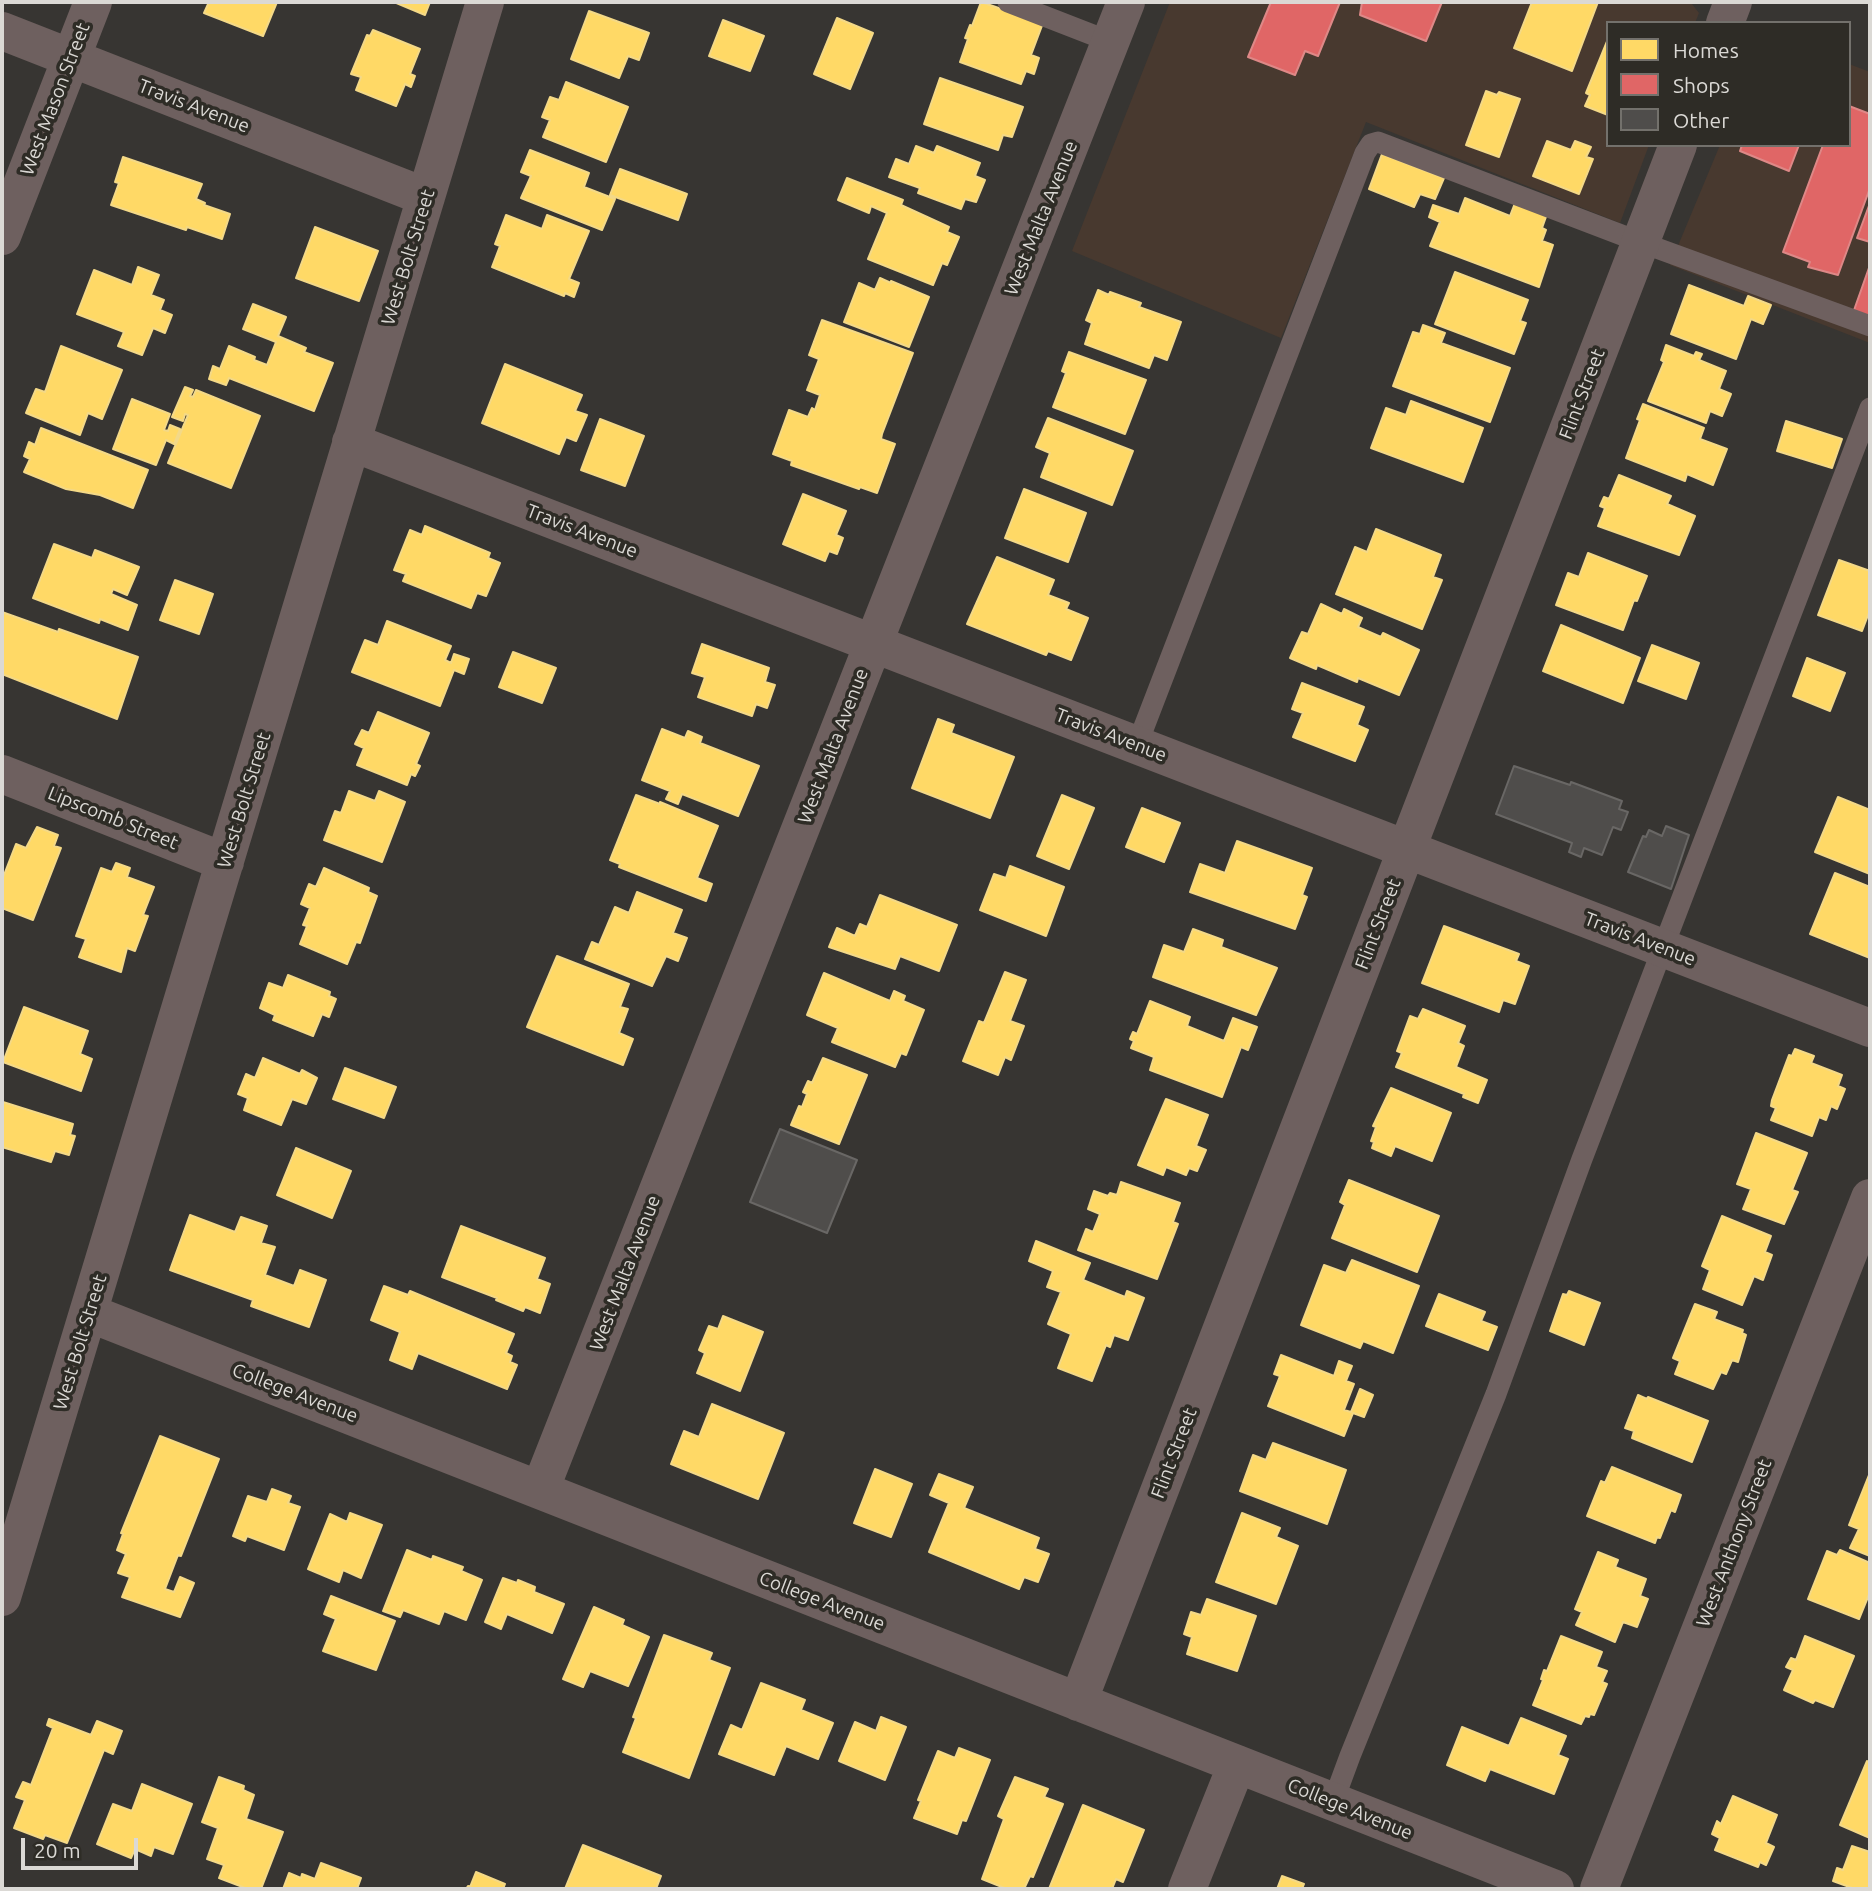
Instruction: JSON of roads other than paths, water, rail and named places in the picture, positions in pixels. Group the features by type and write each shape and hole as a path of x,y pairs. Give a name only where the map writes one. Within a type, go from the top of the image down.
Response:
{"street":[{"name":"West Mason Street","path":"2,236 93,2"},
{"name":"West Bolt Street","path":"2,1597 11,1531 89,1313 485,2"},
{"name":"West Malta Avenue","path":"540,1490 1126,2"},
{"path":"1726,21 1733,2"},
{"name":"Travis Avenue","path":"2,31 426,197"},
{"name":"Flint Street","path":"1078,1702 1677,147"},
{"name":"Travis Avenue","path":"352,442 1870,1028"},
{"name":"Lipscomb Street","path":"2,774 225,862"},
{"name":"West Anthony Street","path":"1598,1889 1870,1198"},
{"name":"College Avenue","path":"89,1313 1555,1889"},
{"path":"1187,1889 1237,1764"}],"lane":[{"path":"1008,2 1111,42"},
{"path":"1137,745 1321,265 1365,153 1371,144 1378,142 1640,243 1870,326"},
{"path":"1333,1802 1496,1394 1582,1159 1870,408"}]}
